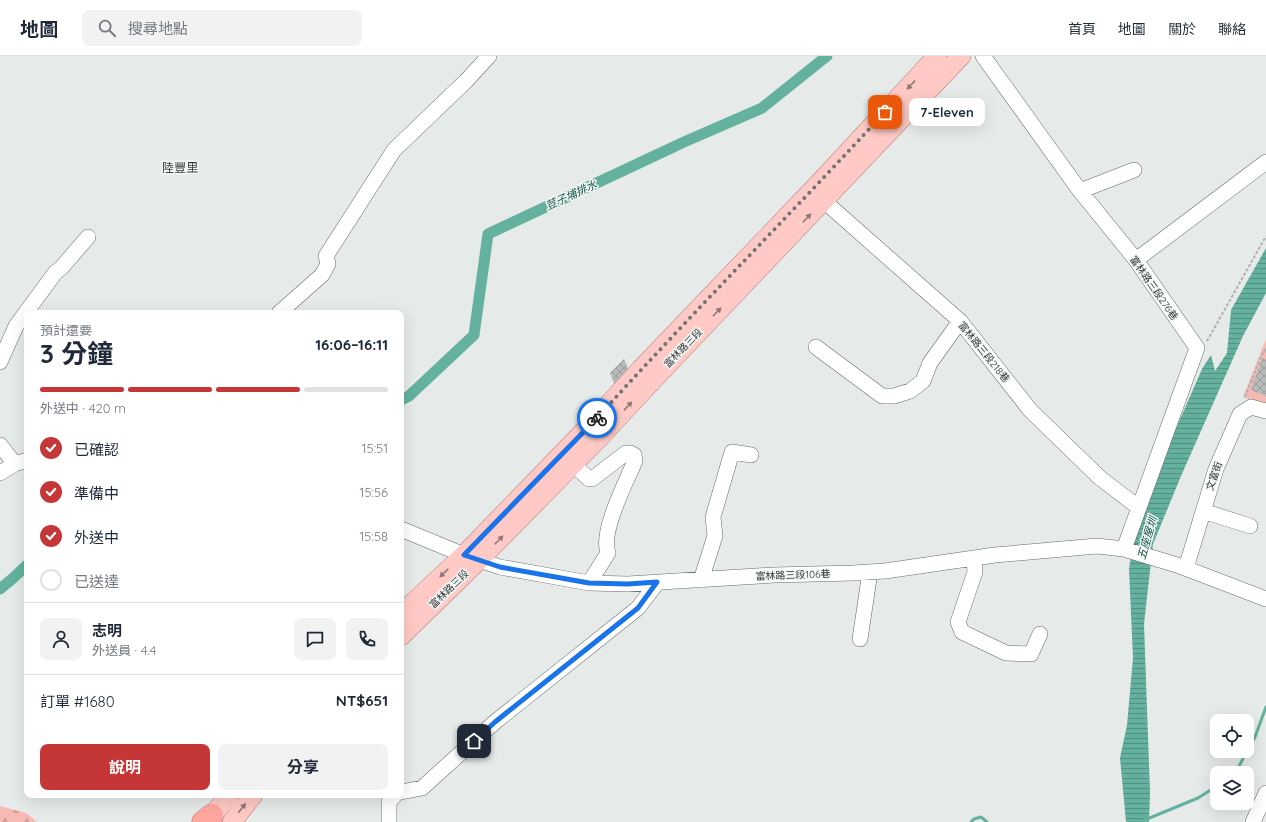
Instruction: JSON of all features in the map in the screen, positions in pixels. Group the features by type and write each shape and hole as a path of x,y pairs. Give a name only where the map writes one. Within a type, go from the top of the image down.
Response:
{"main road":[{"name":"富林路三段","path":"819,195 937,56"},
{"name":"富林路三段","path":"404,633 472,558 594,433 646,375 819,195 961,56"},
{"name":"富林路三段","path":"404,612 472,558 573,464 594,433"},
{"path":"213,820 227,798"},
{"path":"213,820 248,798"}],"street":[{"path":"282,310 322,275 328,264 326,256 394,150 466,81 489,56"},
{"name":"富林路三段276巷","path":"983,56 1080,191 1136,260 1197,348 1124,549"},
{"path":"1136,260 1266,162"},
{"path":"1080,191 1134,170"},
{"name":"富林路三段218巷","path":"819,195 960,321 1030,410 1100,478 1138,507"},
{"path":"28,310 55,273 88,237"},
{"path":"0,362 16,326 24,315"},
{"path":"816,347 882,396 894,396 910,391 923,381 930,363 960,321"},
{"path":"1251,407 1266,411"},
{"name":"文富街","path":"1181,567 1203,511 1216,469 1240,414 1251,407"},
{"path":"0,446 21,462 0,473"},
{"path":"701,580 715,536 713,517 732,452 751,455"},
{"path":"573,464 589,479 592,479 626,453 634,455 635,461 612,514 606,546 608,553 589,583"},
{"path":"1203,511 1250,526"},
{"name":"富林路三段106巷","path":"404,530 472,558 500,567 589,583 628,584 774,575 870,572 1031,551 1097,546 1124,549 1181,567"},
{"path":"974,559 975,572 958,622 962,632 1006,653 1031,654 1040,634"},
{"path":"1181,567 1266,599"},
{"path":"860,639 870,572"},
{"path":"404,791 422,788 495,722 638,608 657,582"},
{"path":"1253,822 1266,793"},
{"path":"389,822 389,802 392,798"}],"path":[{"path":"1251,407 1245,396 1261,356 1266,349"}],"green space":[{"path":"1266,339 1266,406 1243,397"},
{"path":"0,806 26,813 37,822 0,822"}],"water":[{"name":"五座屋圳","path":"1266,248 1266,293 1243,336 1181,476 1153,544 1144,624 1150,792 1149,822 1126,822 1120,758 1127,725 1133,658 1129,569 1135,529 1153,481 1202,369 1211,355 1215,371 1227,353 1231,310"}],"building":[{"path":"1262,358 1266,360 1266,396 1251,390"},
{"path":"624,359 631,375 617,390 610,373"}],"waterway":[{"name":"荳子埔排水","path":"404,398 409,396 474,335 488,234 684,142 762,108 827,56"},
{"name":"荳子埔排水","path":"0,589 24,568"},
{"path":"1254,739 1266,707"},
{"path":"1239,766 1243,758"},
{"path":"1140,822 1198,798 1210,790"},
{"path":"971,822 974,819 981,817 987,822"}],"way so far":[{"path":"597,418 641,369 885,112"}],"place":[{"name":"7-Eleven","path":"885,112"}],"district":[{"name":"陸豐里","path":"180,167"}],"route":[{"path":"474,741 495,722 638,608 657,582 628,584 589,583 500,567 464,555 597,418"}]}
